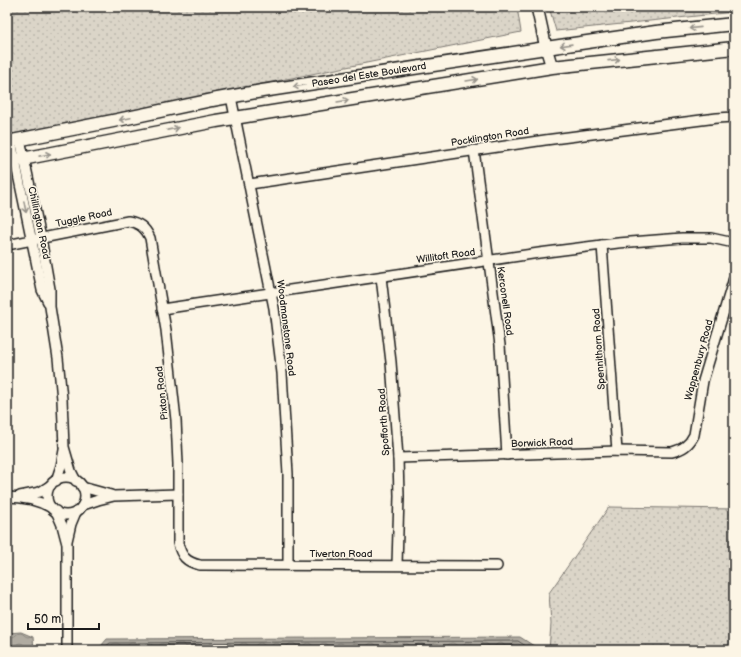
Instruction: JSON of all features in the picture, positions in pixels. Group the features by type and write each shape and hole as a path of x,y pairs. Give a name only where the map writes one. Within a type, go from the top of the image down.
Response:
{"main road":[{"name":"Paseo del Este Boulevard","path":"13,141 113,122 212,100 546,48 656,32 734,24"},
{"path":"15,161 236,118 552,67 734,48"}],"street":[{"path":"537,7 546,48 552,67"},
{"name":"Woodmanstone Road","path":"231,97 272,293 282,373 288,474 288,565"},
{"name":"Pocklington Road","path":"250,184 552,139 734,117"},
{"name":"Chillington Road","path":"13,141 15,161 50,289 50,307 59,365 64,447 60,470 54,483"},
{"name":"Kerconell Road","path":"474,150 500,345 507,455"},
{"name":"Tuggle Road","path":"7,245 128,220 142,226"},
{"name":"Pixton Road","path":"142,226 147,231 150,238 166,330 176,420 178,464 178,542 179,549 187,560"},
{"name":"Willitoft Road","path":"162,310 539,253 602,245 682,238 711,238 734,243"},
{"name":"Spennithorn Road","path":"602,245 617,451"},
{"name":"Spofforth Road","path":"380,277 391,362 398,458 399,496 397,566"},
{"name":"Wappenbury Road","path":"685,447 694,435 703,381 734,278"},
{"name":"Chillington Road","path":"64,447 71,471 79,484"},
{"name":"Borwick Road","path":"398,458 617,451 672,452 685,447"},
{"path":"17,497 40,492 63,478 70,478 79,484 114,496"},
{"path":"54,483 48,492 48,498 60,520 67,544"},
{"path":"67,650 67,544 71,524 85,496 79,484"},
{"path":"7,497 17,497 37,501 66,515 73,514 79,509 98,500 114,496 178,494"},
{"name":"Tiverton Road","path":"187,560 193,564 200,565 497,566"}],"shaded area":[{"path":"7,7 517,7 521,32 7,135"},
{"path":"549,7 734,7 734,12 556,31"},
{"path":"609,507 734,509 734,650 549,650 551,624 549,593"}],"water":[{"path":"21,632 33,637 34,650 7,650 7,633"},
{"path":"520,637 537,648 537,650 101,650 101,646 107,639"}]}
